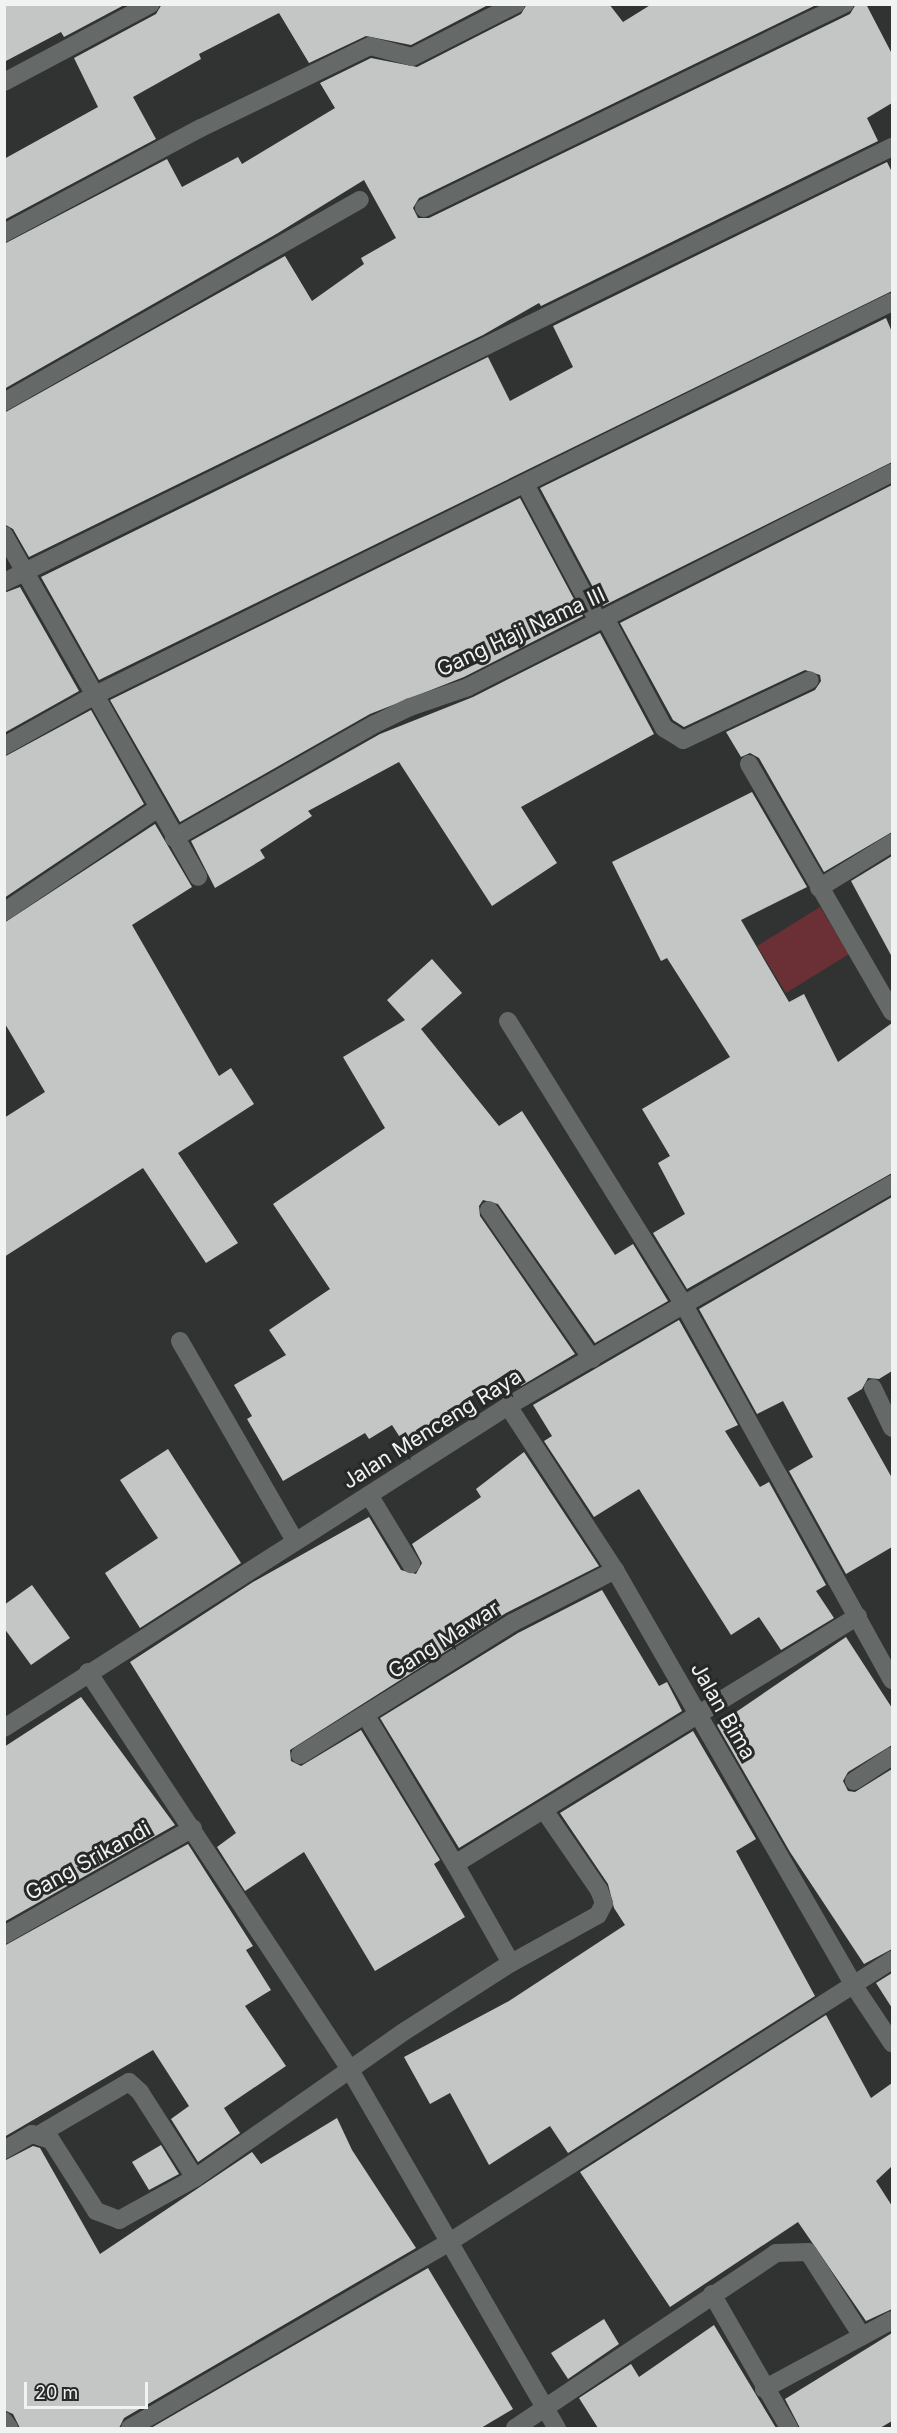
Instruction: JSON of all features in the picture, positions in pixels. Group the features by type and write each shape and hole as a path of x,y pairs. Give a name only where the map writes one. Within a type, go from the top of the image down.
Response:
{"street":[{"path":"4,82 151,4"},
{"path":"4,233 201,128 370,46 412,57 516,4"},
{"path":"424,208 845,4"},
{"path":"4,582 892,147"},
{"path":"4,402 360,200"},
{"path":"4,746 93,696 525,486 892,302"},
{"name":"Gang Haji Nama III","path":"174,838 354,735 410,707 468,687 892,473"},
{"path":"525,486 664,728 683,740 810,680"},
{"path":"4,535 93,696 198,877"},
{"path":"749,764 892,1012"},
{"path":"4,912 158,808"},
{"path":"819,888 892,843"},
{"path":"508,1021 684,1305 858,1616 886,1652 892,1680"},
{"name":"Jalan Menceng Raya","path":"4,1728 88,1672 508,1406 892,1184"},
{"path":"489,1210 592,1359"},
{"path":"180,1341 295,1541"},
{"path":"873,1388 892,1428"},
{"name":"Jalan Bima","path":"508,1406 615,1570 854,1986 892,2043"},
{"path":"369,1495 411,1564"},
{"name":"Gang Mawar","path":"300,1755 512,1623 615,1570"},
{"path":"455,1864 858,1616"},
{"path":"88,1672 193,1828 350,2070 451,2241 557,2428"},
{"path":"366,1716 455,1864 511,1963"},
{"path":"854,1781 892,1756"},
{"path":"4,2150 32,2133 40,2134 51,2140 96,2211 110,2217 128,2217 195,2178 350,2070 511,1963 598,1915 603,1908 599,1890 544,1810"},
{"name":"Gang Srikandi","path":"4,1935 193,1828"},
{"path":"130,2428 451,2241 892,1960"},
{"path":"40,2134 112,2089 129,2082 140,2092 195,2178"},
{"path":"515,2428 776,2253 808,2252 862,2336"},
{"path":"712,2294 764,2389 789,2428"},
{"path":"764,2389 892,2320"},
{"path":"4,2421 9,2428"}],"shaded area":[{"path":"820,907 849,954 786,993 757,946"}],"building":[{"path":"4,4 126,4 64,37 61,32 4,62"},
{"path":"162,4 490,4 411,45 366,36 309,63 279,13 199,54 201,59 133,97 156,139 4,220 4,159 98,107 74,58 156,14"},
{"path":"527,4 609,4 623,22 652,4 818,4 419,198 413,208 418,218 429,218 850,14 856,4 866,4 892,54 892,103 867,118 878,141 541,306 539,303 483,335 29,557 13,529 4,524 4,413 285,256 312,301 364,264 361,258 396,238 364,180 278,233 4,389 4,244 167,159 182,187 238,157 242,164 335,108 320,83 371,58 417,67 521,14"},
{"path":"887,162 892,172 892,291 99,680 41,577 488,357 510,401 573,367 553,326"},
{"path":"886,318 892,332 892,462 603,606 540,488"},
{"path":"892,485 892,832 824,872 759,758 750,753 741,757 726,732 815,690 821,681 820,675 805,670 684,727 673,720 620,623"},
{"path":"520,498 583,616 464,677 370,714 180,822 110,700"},
{"path":"20,587 79,691 4,733 4,593"},
{"path":"600,633 654,734 521,807 557,863 492,906 399,762 308,811 312,816 260,850 265,858 215,888 191,841 380,734 473,697"},
{"path":"91,710 144,804 4,898 4,757"},
{"path":"752,792 807,887 741,920 789,1002 804,994 838,1062 892,1023 892,1173 687,1289 653,1233 685,1214 658,1163 670,1156 642,1109 730,1057 667,958 661,961 612,862"},
{"path":"155,824 192,887 132,925 219,1076 231,1068 254,1104 178,1153 238,1243 206,1263 143,1168 4,1257 4,1118 45,1092 4,1022 4,923"},
{"path":"892,856 892,957 851,881"},
{"path":"432,959 462,993 421,1029 499,1126 522,1111 615,1255 633,1244 668,1301 595,1343 498,1204 483,1200 479,1206 480,1216 575,1354 521,1386 511,1370 403,1442 392,1425 369,1439 365,1433 283,1481 247,1419 252,1416 234,1385 286,1355 269,1330 330,1289 273,1204 385,1128 343,1057 405,1020 387,1000"},
{"path":"892,1197 892,1371 879,1379 868,1378 862,1389 847,1398 892,1478 892,1547 846,1574 789,1471 813,1457 783,1401 757,1414 699,1309"},
{"path":"679,1320 738,1425 725,1431 760,1487 769,1482 826,1585 816,1591 834,1618 781,1650 759,1617 731,1635 639,1489 594,1517 544,1441 552,1436 533,1405"},
{"path":"168,1449 241,1563 140,1628 105,1573 158,1538 120,1480"},
{"path":"524,1452 599,1566 506,1613 290,1750 291,1761 301,1766 361,1730 440,1860 434,1864 465,1917 375,1971 304,1852 245,1891 217,1847 236,1833 130,1662 253,1582 369,1517 401,1570 416,1574 422,1563 412,1544 481,1497 476,1489"},
{"path":"32,1585 70,1638 31,1665 4,1628 4,1605"},
{"path":"602,1590 659,1686 667,1682 682,1711 459,1848 380,1718 518,1633"},
{"path":"846,1637 892,1708 892,1745 848,1772 843,1781 848,1791 855,1792 892,1769 892,1949 864,1964 790,1852 717,1725"},
{"path":"81,1697 175,1825 4,1922 4,1747"},
{"path":"693,1731 756,1839 736,1851 815,1996 568,2153 550,2126 489,2165 450,2093 430,2104 404,2057 509,2001 625,1925 614,1908 608,1884 560,1813"},
{"path":"188,1844 253,1946 246,1950 271,1990 245,2006 286,2066 224,2108 240,2133 198,2162 171,2119 189,2106 153,2050 4,2137 4,1946"},
{"path":"892,1973 892,2008 876,1983"},
{"path":"826,2015 871,2098 892,2083 892,2166 876,2181 892,2206 892,2309 866,2321 798,2222 670,2307 580,2172"},
{"path":"337,2118 352,2150 416,2248 124,2418 119,2428 20,2428 13,2414 4,2410 4,2161 33,2146 40,2148 100,2254 252,2152 261,2164"},
{"path":"161,2145 179,2174 149,2190 132,2162"},
{"path":"428,2268 513,2409 481,2428 151,2428"},
{"path":"604,2319 619,2344 568,2379 551,2353"},
{"path":"714,2325 776,2428 598,2428 579,2398 631,2364 639,2377"},
{"path":"892,2333 892,2421 880,2428 800,2428 785,2399"}]}
